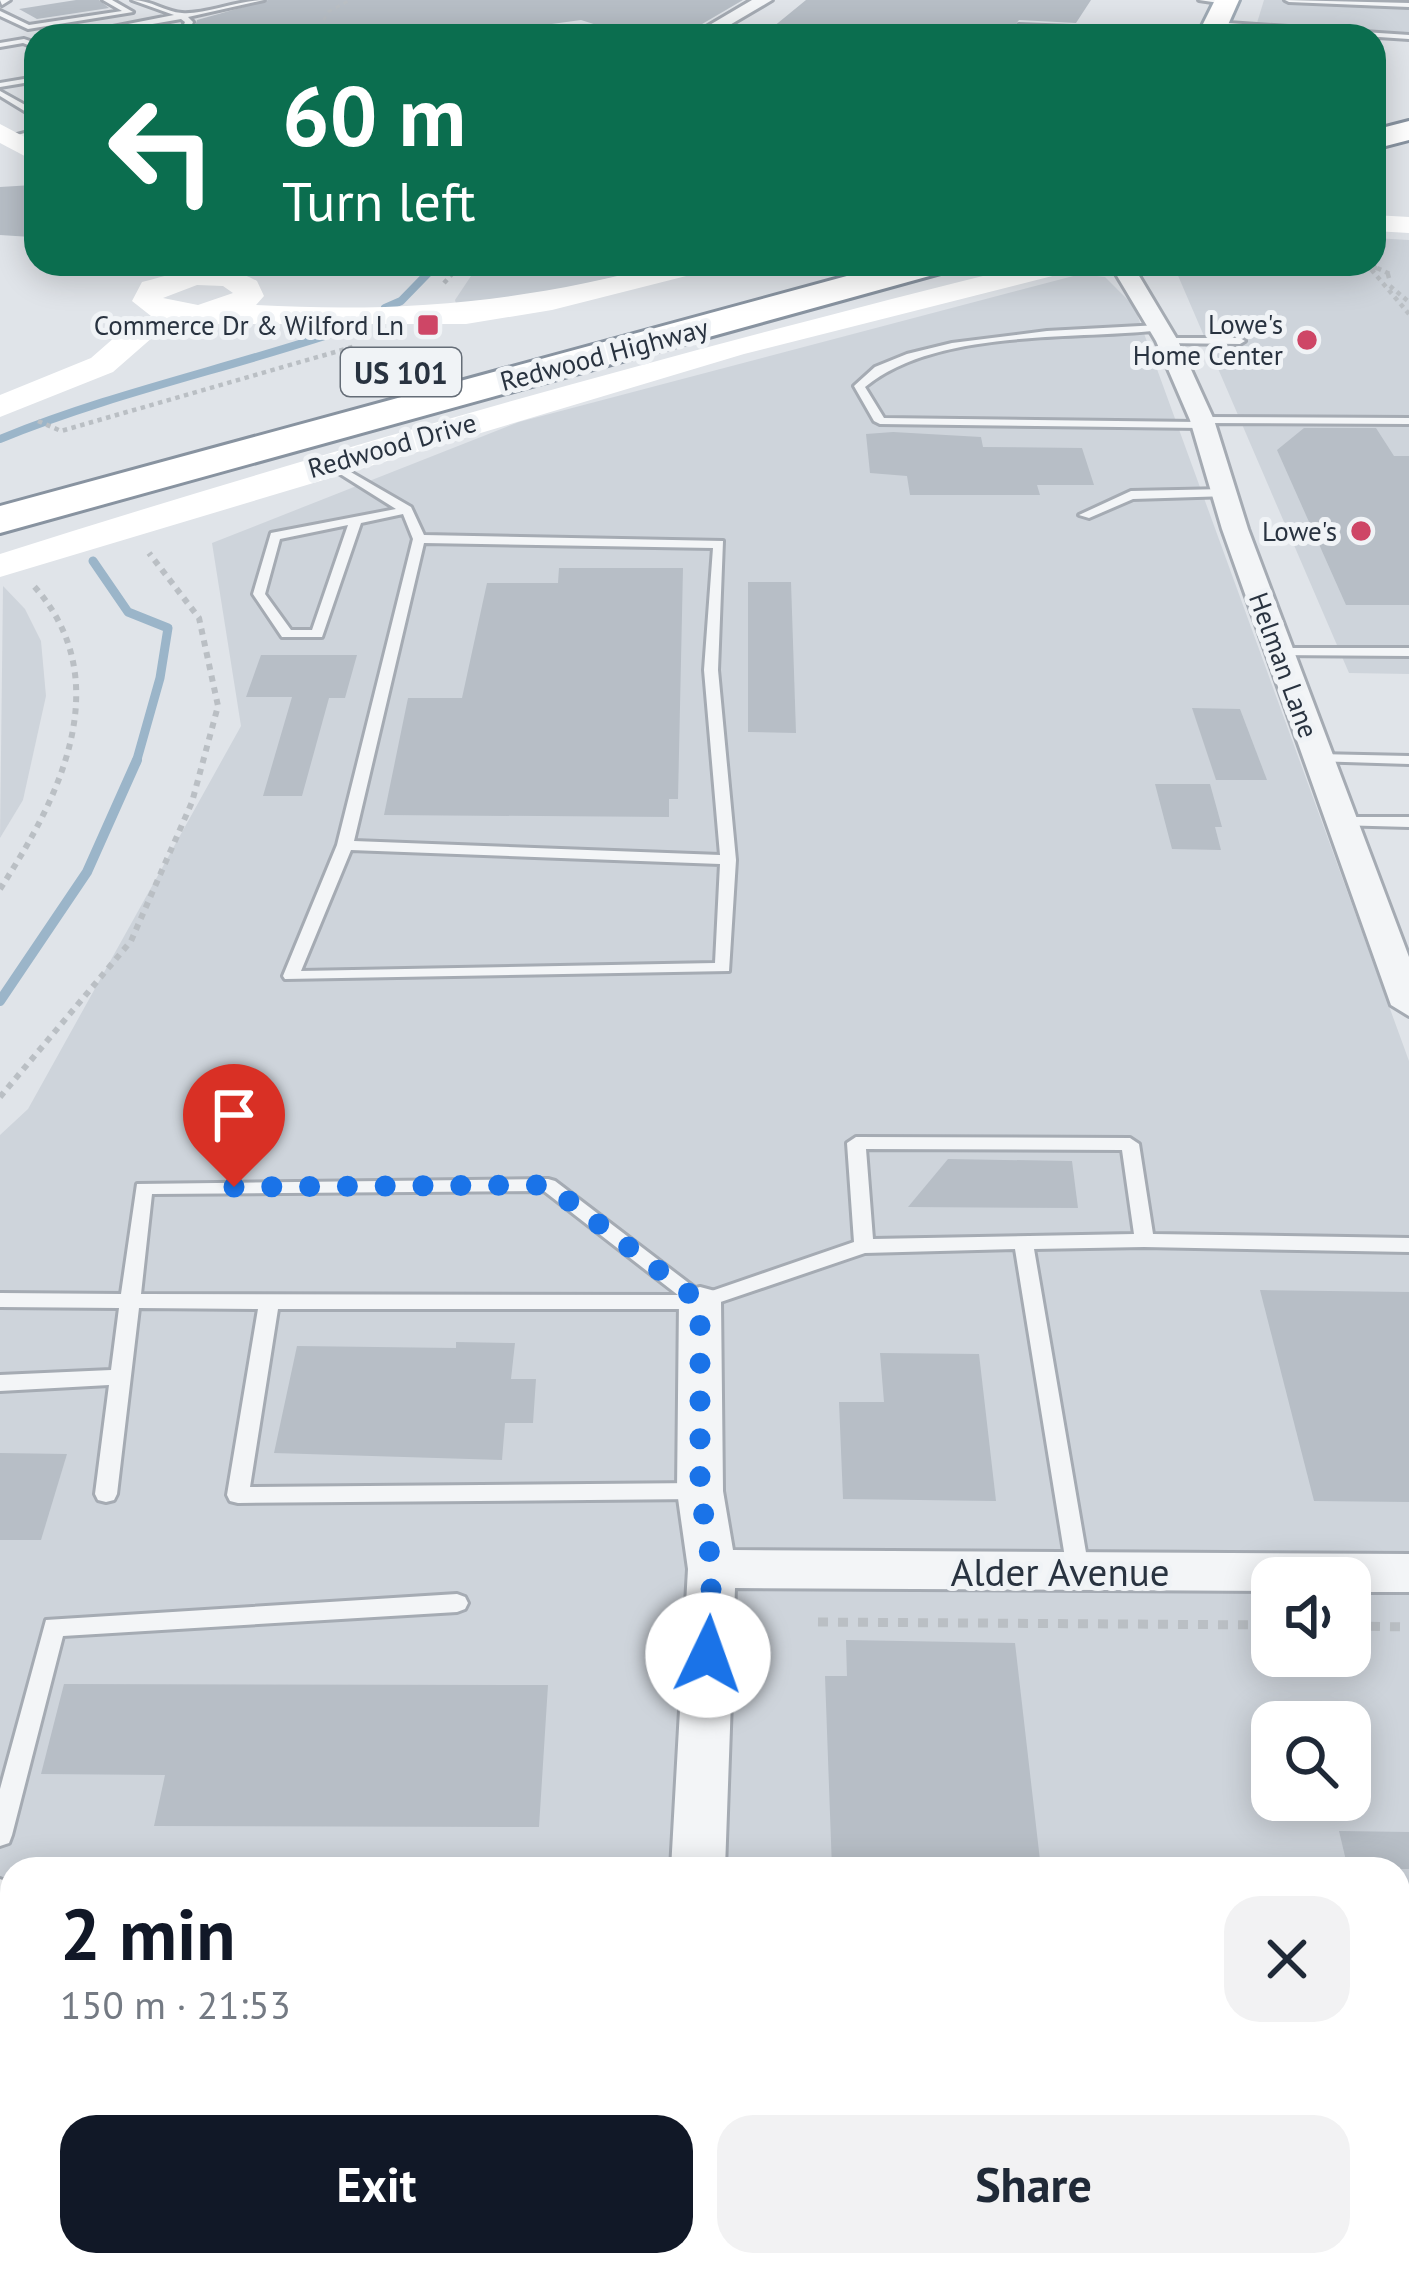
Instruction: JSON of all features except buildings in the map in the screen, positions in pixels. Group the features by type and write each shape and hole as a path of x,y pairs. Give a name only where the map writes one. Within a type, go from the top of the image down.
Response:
{"highway":[{"name":"Redwood Highway","path":"0,481 758,276"},
{"name":"Redwood Highway","path":"0,520 889,276"},
{"path":"878,279 891,276"}],"street":[{"path":"724,24 764,0"},
{"path":"717,5 746,13"},
{"path":"67,378 167,282 214,276 319,315 369,325 503,310 629,276"},
{"name":"Redwood Drive","path":"10,572 330,463 850,314 1014,276"},
{"name":"Helman Lane","path":"1128,276 1163,334 1202,422 1279,652 1409,1005"},
{"path":"167,282 157,309 198,313"},
{"path":"113,355 142,330 198,313 241,288"},
{"path":"0,407 173,331 241,288"},
{"path":"699,1857 712,1569 700,1490 700,1302"},
{"name":"Alder Avenue","path":"712,1569 1409,1574"}],"lane":[{"path":"48,24 129,12 107,0"},
{"path":"136,0 183,16 188,24"},
{"path":"138,24 260,0"},
{"path":"1164,24 1213,23 1203,0"},
{"path":"1289,0 1407,6"},
{"path":"0,28 24,41"},
{"path":"0,45 24,41"},
{"path":"0,89 24,108"},
{"path":"14,102 24,100"},
{"path":"1240,341 1163,334 1032,333 884,367 866,375 859,386 880,421 1409,421"},
{"path":"330,463 407,510 419,538 345,845 291,976 723,968 728,860 711,670 719,544 419,538"},
{"path":"1085,515 1131,495 1225,494"},
{"path":"356,520 317,634 287,634 259,594 275,536 356,520 407,510"},
{"path":"1279,652 1409,652"},
{"path":"1318,758 1409,760"},
{"path":"1341,822 1409,822"},
{"path":"345,845 728,860"},
{"path":"864,1246 856,1143 1130,1144 1144,1240"},
{"path":"106,1494 116,1377 144,1187 548,1185 700,1302"},
{"path":"0,1300 700,1302 864,1246 1144,1240 1409,1244"},
{"path":"1023,1243 1078,1570"},
{"path":"269,1302 238,1495 700,1490"},
{"path":"0,1383 116,1377"},
{"path":"0,1835 54,1627 457,1604"}],"path":[{"path":"322,24 328,12 350,0"},
{"path":"1384,278 1407,303 1409,314"},
{"path":"1390,286 1385,289 1394,302 1407,303"},
{"path":"50,427 61,431 369,325"},
{"path":"0,1096 131,941 192,802 218,706 199,618 143,545"},
{"path":"0,889 25,853 80,716 67,634 37,587 10,572"},
{"path":"818,1622 1251,1625"},
{"path":"1371,1626 1409,1627"}],"shaded area":[{"path":"1264,0 1409,0 1409,41 1386,40 1386,24 1257,24"},
{"path":"1386,239 1409,240 1409,674 1349,673 1178,276 1386,276"},
{"path":"471,276 617,276 459,315 455,300"},
{"path":"1073,276 1105,277 1134,306 1409,1061 1409,1857 0,1857 0,1135 28,1109 241,726 212,543 519,422"},
{"path":"3,586 25,609 41,641 46,696 23,800 0,838"}],"waterway":[{"path":"385,308 401,301 425,276"},
{"path":"0,439 85,408 346,329"},
{"path":"93,561 128,612 168,628 160,678 137,761"},
{"path":"0,1001 87,872 137,761"}],"place":[{"name":"Commerce Dr & Wilford Ln","path":"428,325"},
{"name":"Lowe's Home Center","path":"1307,340"},
{"name":"Lowe's","path":"1361,531"}],"route":[{"path":"234,1187 548,1185 584,1208 700,1302 700,1490 712,1569 708,1655"}]}
